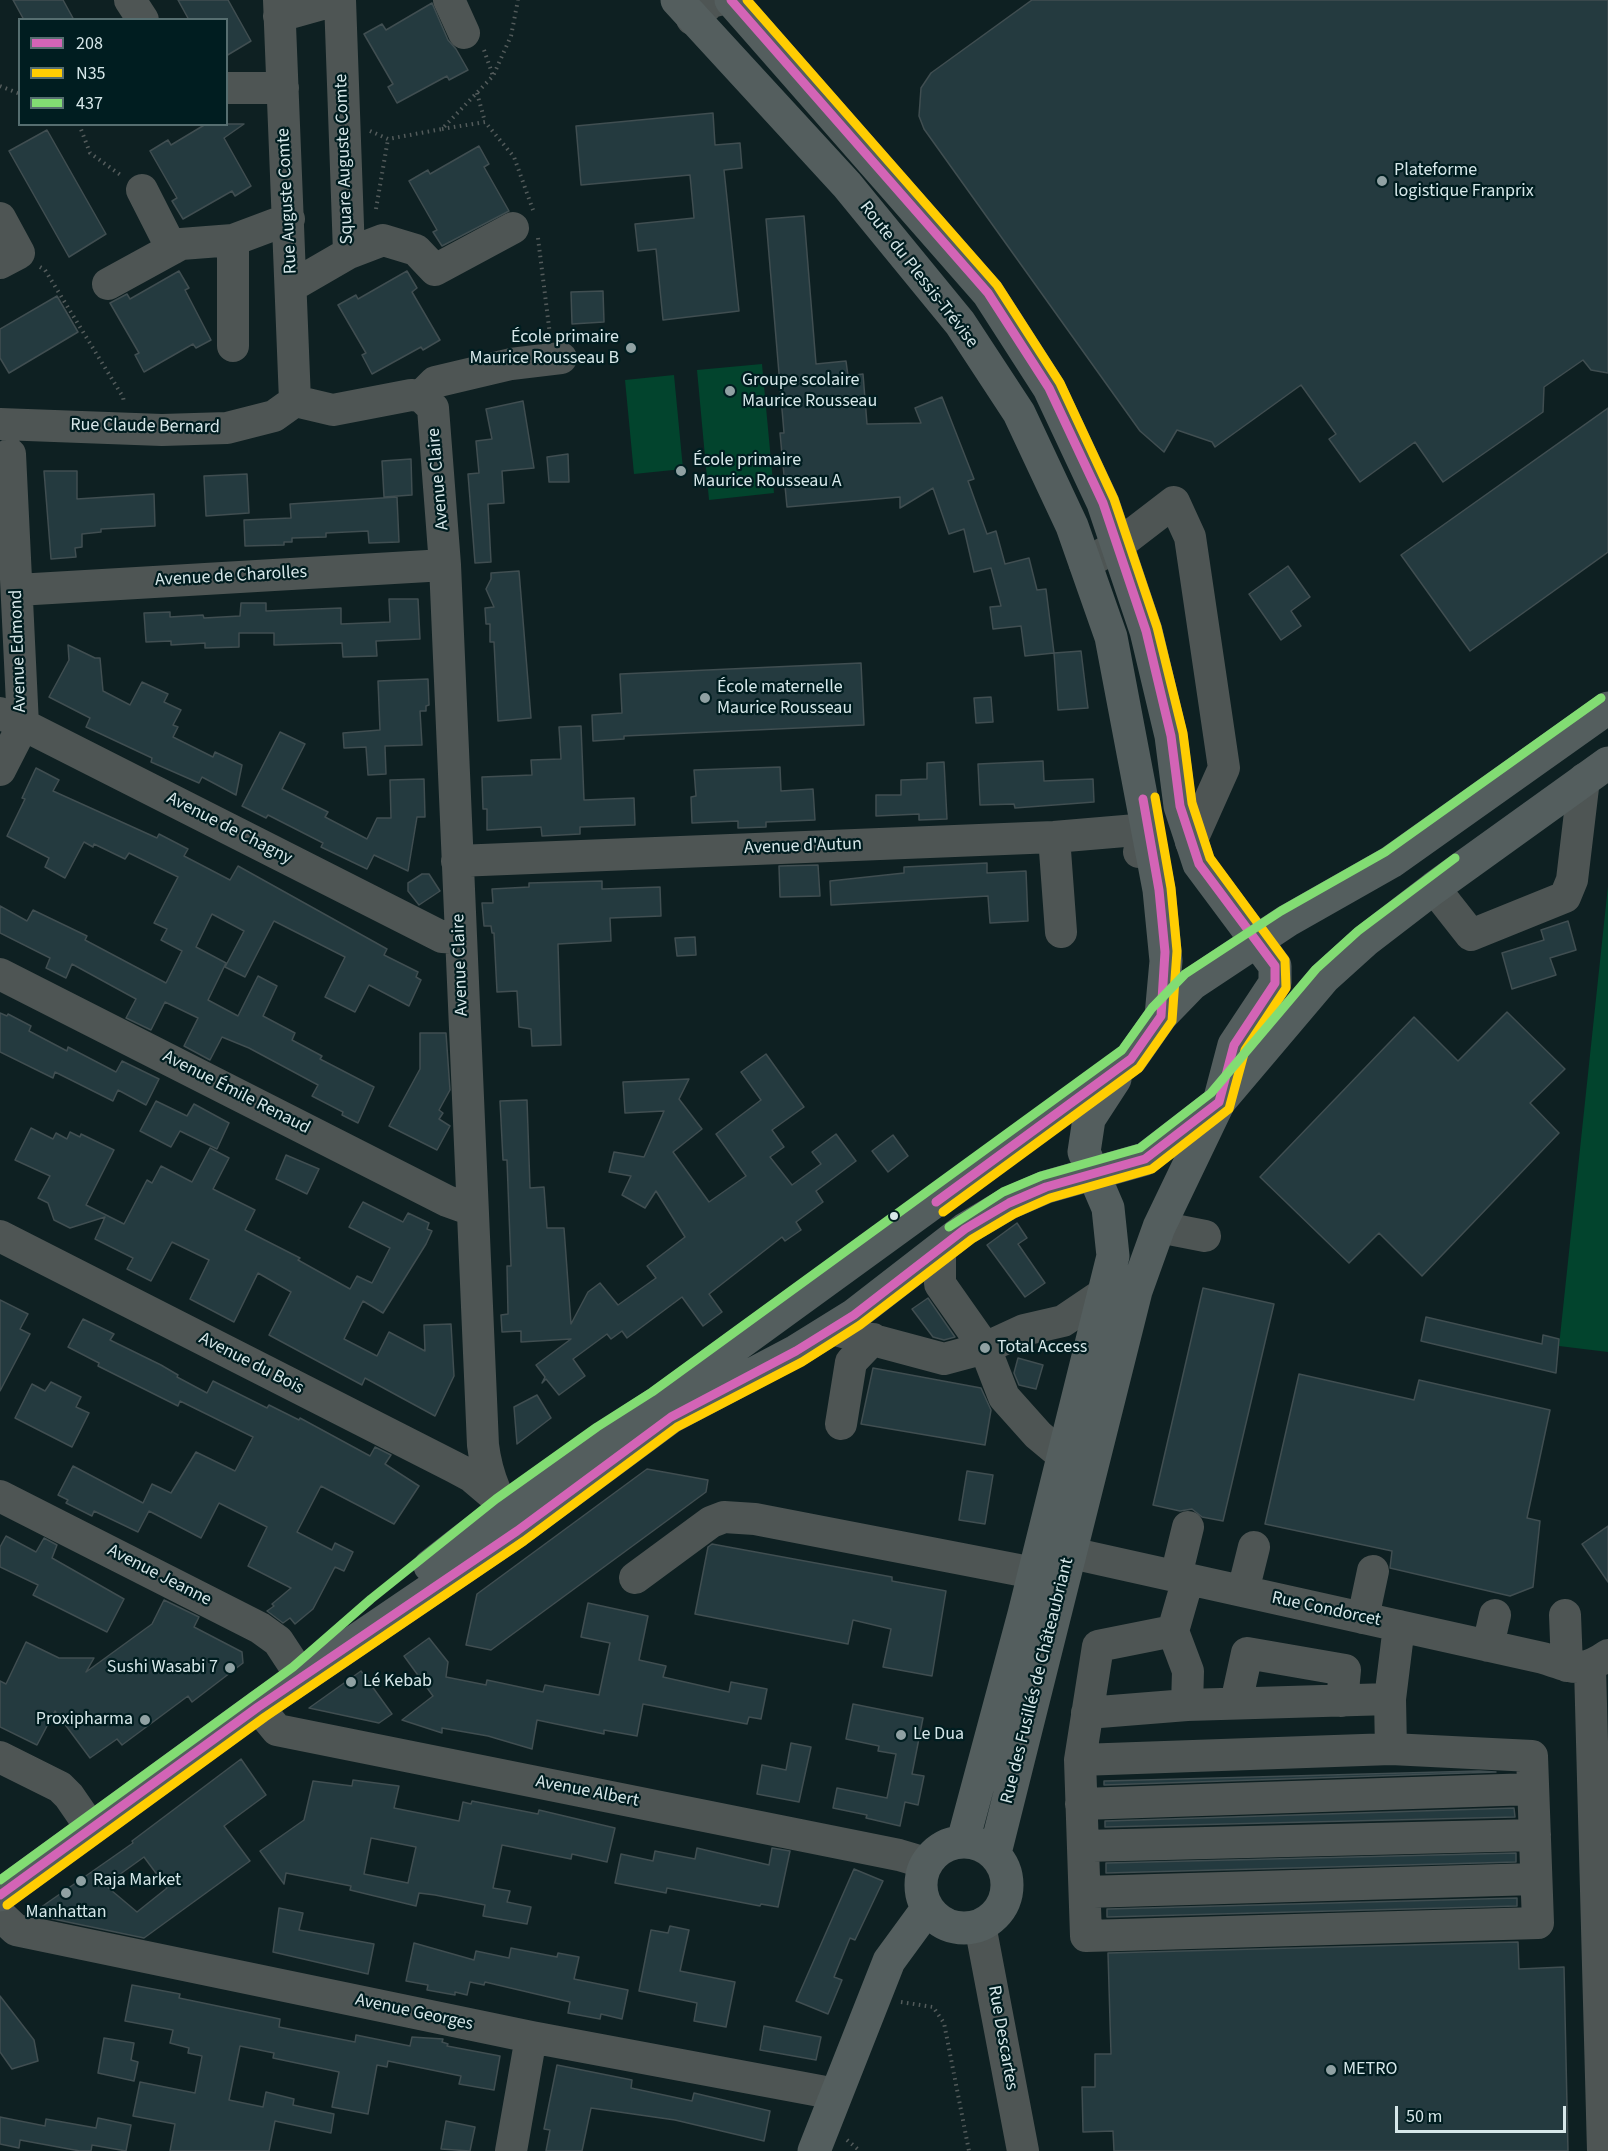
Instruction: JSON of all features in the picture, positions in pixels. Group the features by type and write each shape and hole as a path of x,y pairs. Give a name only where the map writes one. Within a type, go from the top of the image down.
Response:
{"main road":[{"name":"Route du Plessis-Trévise","path":"729,0 988,292 1049,388 1104,503 1146,631 1171,736 1179,806 1199,864 1275,966 1275,983 1234,1045 1219,1102"},
{"name":"Route du Plessis-Trévise","path":"685,10 847,185 960,323 1019,413 1072,526 1111,637 1159,890 1166,961 1161,1016"},
{"name":"Rue des Fusillés de Châteaubriant","path":"994,1853 1048,1557 1062,1455 1113,1256 1108,1208 1084,1152 1089,1119 1104,1093 1161,1016 1192,984 1257,940 1391,862 1608,708"},
{"path":"1531,817 1608,744"},
{"path":"506,1513 670,1417 756,1373 832,1329 854,1315 965,1229 1009,1203 1046,1187 1093,1176 1145,1159 1219,1102 1324,978 1365,941 1596,771"},
{"path":"0,1895 301,1676 378,1608 506,1513 1131,1059"},
{"name":"Rue des Fusillés de Châteaubriant","path":"963,1841 1048,1557 1136,1291 1160,1227 1219,1102"},
{"path":"963,1841 980,1844 994,1853 1005,1872 1007,1893 998,1912 980,1925 961,1928 942,1923 927,1910 921,1895 920,1878 926,1863 942,1847 963,1841"},
{"path":"813,2151 889,1961 927,1910"}],"street":[{"path":"130,0 142,18"},
{"name":"Square Auguste Comte","path":"279,8 338,0 348,206 349,253 292,286"},
{"path":"449,0 464,33"},
{"path":"685,10 711,2 729,0 737,17 733,30 715,45"},
{"name":"Rue Auguste Comte","path":"279,8 295,401"},
{"path":"228,88 283,88"},
{"path":"142,190 172,249"},
{"path":"0,218 10,258"},
{"path":"108,284 181,244 233,240 289,219"},
{"path":"349,253 383,240 416,250 435,270 513,228"},
{"path":"233,240 233,346"},
{"path":"295,401 333,411 411,395 421,396 435,382 511,364 561,358"},
{"name":"Avenue Claire","path":"421,396 433,408 446,565 483,1445 485,1466 506,1513"},
{"name":"Rue Claude Bernard","path":"0,424 127,429 227,428 274,416 295,401"},
{"name":"Avenue Edmond","path":"0,770 11,719 17,590 10,454"},
{"path":"1086,564 1118,545 1174,502 1190,537 1224,768 1191,842"},
{"name":"Avenue de Charolles","path":"17,590 446,565"},
{"name":"Avenue de Chagny","path":"11,719 442,937 460,938"},
{"path":"1434,888 1471,935 1565,897 1572,880 1596,771"},
{"name":"Avenue d'Autun","path":"457,861 1054,837 1148,829"},
{"path":"1054,837 1061,932"},
{"name":"Avenue Émile Renaud","path":"0,974 447,1201 472,1210"},
{"path":"1160,1227 1205,1236"},
{"name":"Avenue du Bois","path":"0,1236 462,1471 506,1513"},
{"path":"940,1249 940,1284 985,1348 1005,1397 1038,1435 1062,1455"},
{"path":"832,1329 944,1359 985,1348 1024,1330 1063,1321 1103,1294"},
{"path":"840,1424 851,1362 873,1339"},
{"name":"Avenue Jeanne","path":"0,1496 260,1628 278,1641 301,1676"},
{"name":"Rue Condorcet","path":"635,1578 711,1522 724,1516 1048,1557 1182,1578 1488,1646 1589,1663"},
{"path":"1188,1527 1173,1631 1188,1671 1188,1705"},
{"path":"1243,1592 1254,1547"},
{"path":"1363,1618 1373,1570"},
{"path":"1565,1614 1589,1663 1601,1824 1603,2151"},
{"path":"1488,1646 1495,1615"},
{"path":"1391,1749 1390,1700 1399,1626"},
{"path":"1080,1760 1391,1749 1532,1756 1538,1923 1086,1936 1080,1760 1098,1646 1173,1631"},
{"path":"1236,1703 1247,1653 1345,1670 1342,1701"},
{"path":"1087,1713 1188,1705 1390,1700"},
{"name":"Avenue Albert","path":"258,1707 277,1730 899,1855 926,1863"},
{"path":"0,1757 60,1787 69,1796 90,1828"},
{"path":"1081,1804 1533,1789"},
{"path":"1083,1846 1535,1835"},
{"path":"1085,1892 1536,1879"},
{"name":"Avenue Georges","path":"0,1915 16,1930 531,2037 836,2094"},
{"name":"Rue Descartes","path":"980,1925 1023,2151"},
{"path":"511,2151 531,2037"}],"path":[{"path":"344,121 388,139 442,129 493,76 511,36 518,0"},
{"path":"487,56 493,76"},
{"path":"0,86 18,93"},
{"path":"477,93 485,122"},
{"path":"80,126 90,153 142,190"},
{"path":"348,206 376,210 388,139"},
{"path":"10,258 45,270 123,397 127,429"},
{"path":"874,1998 933,2007 944,2023 969,2151"}],"green space":[{"path":"762,364 774,493 709,500 697,370"},
{"path":"674,375 683,469 634,474 625,380"},
{"path":"1608,886 1608,1352 1559,1346"}],"building":[{"path":"13,0 63,0 73,18 23,18"},
{"path":"178,0 228,0 251,41 228,55 228,18 188,18"},
{"name":"Plateforme logistique Franprix","path":"1032,0 1608,0 1608,373 1591,370 1583,360 1544,387 1543,412 1443,482 1415,442 1360,482 1329,439 1336,434 1301,385 1215,447 1212,442 1177,430 1164,452 1140,431 924,129 919,116 921,88 931,73"},
{"path":"432,3 448,40 468,70 449,80 447,76 397,103 388,87 393,84 364,34 382,24 386,30"},
{"path":"713,113 715,145 740,143 742,168 724,170 739,311 663,320 656,249 638,251 635,224 694,218 690,175 581,185 576,126"},
{"path":"244,124 224,138 251,186 235,196 232,191 183,219 172,201 177,198 150,151 168,140 171,145 203,126"},
{"path":"47,130 106,234 69,257 9,151"},
{"path":"479,146 489,164 484,167 509,211 442,246 433,232 437,230 409,181 428,170 430,174"},
{"path":"804,216 816,364 846,361 848,376 863,374 867,424 921,423 915,408 942,397 974,479 968,481 987,534 996,531 1005,564 1029,558 1037,590 1046,589 1054,653 1025,656 1021,626 993,629 990,607 1001,606 991,568 974,572 964,529 949,534 933,488 900,508 900,497 787,507 780,433 784,433 766,219"},
{"path":"179,271 189,288 185,290 211,340 196,348 193,344 144,372 135,355 139,353 110,303 127,294 130,299"},
{"path":"407,271 417,288 412,292 440,340 423,350 421,347 372,374 362,355 366,353 338,305 356,295 358,299"},
{"path":"603,291 604,322 572,324 571,292"},
{"path":"57,296 78,332 9,373 0,358 0,329"},
{"path":"523,401 534,468 502,471 504,503 488,504 491,562 475,563 468,474 479,473 476,441 492,439 486,409"},
{"path":"1608,408 1608,552 1470,651 1401,555"},
{"path":"568,454 569,482 549,482 547,457"},
{"path":"411,459 412,495 384,497 382,461"},
{"path":"44,471 77,471 77,499 154,494 155,526 101,529 101,532 82,534 82,547 75,548 76,557 51,559"},
{"path":"247,474 249,513 206,516 204,476"},
{"path":"397,497 399,542 369,543 368,531 326,533 326,537 292,538 292,542 284,542 284,545 245,546 244,520 291,518 290,504"},
{"path":"1288,566 1310,597 1291,611 1301,626 1281,640 1249,594"},
{"path":"519,571 531,718 498,721 494,642 490,642 490,624 486,624 485,608 494,607 486,589 491,573"},
{"path":"389,599 418,599 420,639 376,641 377,656 343,657 342,643 274,645 274,633 239,633 239,647 205,648 205,643 171,645 171,641 146,642 144,613 170,612 170,617 240,616 241,603 266,603 266,611 341,608 341,624 390,622"},
{"path":"68,645 95,658 100,658 103,691 130,705 142,682 168,694 164,702 181,710 173,725 178,727 173,737 213,757 215,752 242,765 236,795 202,777 199,783 151,762 152,758 86,727 90,718 49,697 69,660"},
{"path":"1081,651 1088,708 1058,710 1054,653"},
{"path":"861,663 864,725 624,736 624,739 593,741 592,715 622,713 620,674"},
{"path":"428,679 429,705 426,706 426,711 420,711 422,745 385,746 386,774 368,775 366,747 344,748 343,733 380,730 378,681"},
{"path":"991,697 993,722 976,723 974,698"},
{"path":"581,726 584,800 634,798 635,825 580,827 580,834 542,836 541,827 487,830 487,809 483,809 482,777 532,775 531,760 561,759 559,727"},
{"path":"280,732 305,744 282,789 328,812 325,817 367,839 377,818 391,818 390,780 424,779 425,817 417,817 408,871 374,855 367,869 321,847 323,843 268,815 266,818 242,806"},
{"path":"1043,761 1044,781 1093,779 1094,802 1015,808 1014,804 980,805 978,764"},
{"path":"944,762 947,819 919,820 919,814 876,816 876,795 901,795 901,780 927,779 927,763"},
{"path":"780,767 781,791 813,789 815,820 766,822 766,827 738,828 738,821 692,823 691,797 696,796 694,770"},
{"path":"36,768 59,780 53,791 157,838 159,834 188,849 184,856 230,880 238,866 387,949 384,955 418,972 416,977 421,980 409,1006 369,985 355,1012 325,997 345,957 274,921 245,977 225,967 244,931 212,914 196,947 226,963 208,1000 238,1016 258,976 277,986 263,1016 295,1033 292,1040 322,1056 320,1059 374,1087 358,1123 342,1115 343,1112 312,1096 318,1085 249,1048 222,1037 210,1060 184,1046 198,1018 165,1002 151,1030 126,1018 136,999 72,964 66,978 46,968 50,958 0,933 0,906 27,921 33,910 87,936 85,940 166,983 182,951 161,940 167,929 154,923 178,877 129,853 125,859 94,844 93,847 84,842 65,878 45,867 49,858 7,836 25,799 22,798"},
{"path":"987,863 987,873 1026,871 1028,921 990,923 988,896 831,905 830,881 904,873 904,867"},
{"path":"818,865 820,896 780,897 779,866"},
{"path":"422,874 429,874 440,891 419,905 408,891 408,883"},
{"path":"602,881 602,889 660,887 661,916 610,918 611,941 558,944 561,1045 532,1046 531,1029 519,1027 517,991 497,992 494,933 492,933 491,926 484,926 482,903 493,903 492,889 529,887 529,883"},
{"path":"1568,921 1576,950 1550,958 1556,975 1512,989 1502,953 1544,940 1541,930"},
{"path":"695,937 696,955 677,956 675,938"},
{"path":"1507,1012 1565,1069 1530,1103 1559,1133 1422,1276 1379,1233 1349,1263 1260,1177 1414,1017 1458,1061"},
{"path":"0,1013 7,1016 8,1014 31,1026 29,1031 67,1051 68,1047 116,1072 122,1061 159,1079 146,1105 118,1090 113,1101 55,1072 53,1078 0,1052"},
{"path":"420,1033 446,1033 450,1090 439,1110 443,1113 439,1119 450,1126 437,1150 389,1126 420,1069"},
{"path":"766,1054 804,1107 772,1130 784,1147 770,1157 792,1185 821,1164 812,1152 836,1134 856,1161 816,1191 823,1202 796,1222 801,1230 785,1241 782,1237 709,1294 722,1312 703,1326 682,1297 627,1338 622,1331 611,1339 607,1334 573,1359 585,1376 559,1395 546,1379 542,1383 545,1377 536,1365 571,1339 521,1342 521,1331 502,1332 501,1315 508,1314 507,1266 511,1266 507,1160 503,1160 500,1101 527,1100 530,1188 544,1187 547,1228 564,1228 571,1324 588,1292 600,1283 618,1305 656,1278 647,1266 685,1237 656,1191 645,1208 622,1195 631,1176 609,1172 614,1152 644,1157 664,1111 625,1113 623,1082 689,1079 679,1099 702,1129 673,1152 709,1202 746,1176 716,1134 761,1100 741,1072"},
{"path":"156,1101 187,1116 194,1104 229,1123 217,1149 180,1131 171,1147 140,1131"},
{"path":"31,1128 53,1139 56,1133 67,1139 70,1132 80,1137 81,1134 114,1150 86,1205 124,1224 147,1180 152,1183 161,1166 192,1182 210,1148 229,1158 213,1189 255,1210 245,1230 300,1258 298,1260 350,1289 357,1276 372,1283 390,1248 349,1227 363,1202 403,1222 408,1213 429,1223 427,1229 432,1231 426,1244 383,1313 363,1301 344,1339 377,1356 389,1332 425,1351 424,1325 451,1324 454,1376 435,1416 365,1378 362,1385 269,1335 291,1292 258,1273 234,1322 190,1299 209,1260 172,1242 151,1281 127,1269 133,1258 95,1239 105,1217 70,1228 54,1220 48,1203 38,1198 50,1176 15,1160"},
{"path":"893,1135 908,1156 888,1172 872,1151"},
{"path":"286,1155 319,1169 307,1194 276,1179"},
{"path":"1017,1223 1027,1238 1018,1244 1045,1283 1025,1297 987,1245"},
{"path":"1203,1288 1274,1304 1223,1521 1202,1517 1192,1509 1180,1511 1153,1505"},
{"path":"928,1298 955,1337 944,1340 933,1337 912,1309"},
{"path":"0,1300 28,1314 20,1329 30,1334 0,1391"},
{"path":"1426,1317 1542,1344 1543,1335 1559,1339 1556,1373 1421,1341"},
{"path":"83,1319 114,1334 110,1340 161,1365 178,1375 177,1377 207,1393 213,1381 267,1408 269,1405 299,1420 300,1418 370,1456 375,1447 391,1455 385,1464 419,1486 394,1524 321,1486 297,1532 332,1550 335,1543 353,1552 344,1571 335,1567 313,1609 295,1624 290,1618 283,1623 267,1611 291,1588 248,1566 267,1527 219,1503 201,1538 149,1511 138,1532 94,1511 92,1516 66,1503 68,1500 58,1495 73,1466 143,1503 152,1484 171,1493 196,1452 235,1471 253,1437 180,1401 178,1406 98,1366 99,1363 68,1347"},
{"path":"1018,1358 1043,1365 1036,1389 1019,1385 1014,1373"},
{"path":"873,1368 981,1388 991,1410 985,1445 861,1424"},
{"path":"1299,1374 1414,1400 1419,1380 1550,1410 1527,1518 1540,1521 1533,1587 1510,1596 1390,1568 1392,1551 1265,1524"},
{"path":"51,1382 81,1397 76,1407 89,1413 72,1447 15,1418 32,1384 45,1391"},
{"path":"537,1395 551,1418 517,1444 514,1407"},
{"path":"647,1469 708,1480 706,1492 491,1650 466,1645 477,1594"},
{"path":"967,1471 993,1475 985,1524 959,1520"},
{"path":"1608,1526 1608,1582 1582,1544"},
{"path":"6,1536 36,1552 44,1538 57,1545 52,1558 124,1599 107,1632 33,1595 38,1585 0,1567 0,1547"},
{"path":"712,1544 892,1577 892,1581 946,1591 932,1676 883,1667 891,1629 853,1620 848,1644 695,1614 708,1547"},
{"path":"164,1600 199,1617 194,1627 242,1652 243,1663 192,1702 188,1696 122,1745 117,1739 90,1758 55,1711 37,1745 0,1727 0,1681 6,1684 26,1642 59,1658 94,1658 86,1672 152,1624"},
{"path":"588,1603 648,1616 639,1660 666,1666 663,1677 729,1692 731,1682 767,1689 761,1719 749,1717 747,1724 643,1704 637,1736 604,1730 604,1734 537,1720 532,1749 488,1736 442,1728 442,1733 402,1720 433,1696 404,1656 429,1638 448,1662 446,1677 486,1685 487,1680 543,1692 545,1685 599,1695 610,1643 581,1637"},
{"path":"361,1671 392,1714 379,1723 309,1708"},
{"path":"853,1704 923,1718 912,1774 924,1776 918,1805 905,1802 900,1826 866,1818 867,1815 833,1808 837,1788 887,1798 896,1754 878,1751 879,1746 846,1739"},
{"path":"791,1743 811,1747 799,1802 757,1794 762,1765 786,1770"},
{"path":"241,1759 266,1795 224,1826 250,1861 144,1938 39,1916 37,1910 133,1843 132,1841","holes":["144,1857 167,1888 137,1912 105,1885"]},
{"path":"1496,1772 1104,1785 1104,1781"},
{"path":"353,1780 399,1786 394,1808 459,1821 463,1802 471,1804 472,1801 538,1814 539,1810 615,1828 607,1862 572,1854 571,1859 502,1845 493,1888 510,1891 507,1902 531,1907 527,1924 483,1916 485,1905 435,1895 419,1893 416,1906 350,1890 351,1886 286,1873 284,1884 260,1851 304,1820 313,1781 352,1786","holes":["371,1838 416,1847 408,1883 364,1874"]},
{"path":"1514,1808 1515,1817 1105,1827 1105,1821"},
{"path":"697,1848 769,1865 772,1848 790,1851 778,1907 761,1904 760,1906 667,1888 666,1893 615,1883 621,1854 653,1861 655,1851 695,1859"},
{"path":"1516,1853 1516,1862 1106,1873 1106,1863"},
{"path":"854,1869 883,1881 855,1940 850,1938 834,1977 842,1980 828,2014 796,2001"},
{"path":"1517,1898 1517,1906 1107,1917 1107,1909"},
{"path":"279,1908 303,1913 299,1930 374,1944 368,1974 273,1952"},
{"path":"670,1926 689,1930 680,1971 735,1982 726,2027 694,2021 697,2003 639,1991 651,1930 668,1933"},
{"name":"METRO","path":"1518,1942 1519,1969 1564,1967 1568,2151 1114,2151 1113,2131 1083,2132 1082,2087 1095,2087 1095,2054 1111,2054 1108,1953"},
{"path":"414,1943 474,1960 476,1951 509,1958 511,1948 557,1957 558,1953 579,1957 574,1979 628,1990 622,2019 601,2014 600,2019 568,2013 570,2002 485,1982 484,1985 470,1982 467,1995 427,1990 428,1985 406,1981"},
{"path":"132,1985 180,1994 179,1998 280,2019 279,2027 355,2042 356,2035 410,2046 412,2037 443,2039 442,2042 448,2044 447,2046 500,2056 494,2090 459,2084 461,2076 388,2061 387,2067 377,2065 368,2114 332,2107 339,2072 273,2058 274,2053 240,2046 229,2100 263,2107 266,2092 294,2099 293,2105 334,2114 331,2133 275,2121 269,2151 170,2151 175,2124 133,2116 140,2082 195,2093 202,2056 188,2053 189,2048 170,2043 173,2030 125,2021"},
{"path":"0,1996 34,2040 38,2061 12,2069 0,2052"},
{"path":"764,2026 821,2037 816,2060 760,2050"},
{"path":"104,2038 134,2043 131,2060 138,2062 134,2081 98,2073"},
{"path":"557,2065 632,2080 631,2088 692,2101 694,2093 770,2111 764,2141 675,2120 591,2108 582,2151 546,2151 550,2130 544,2129"},
{"path":"0,2117 45,2126 46,2119 96,2128 98,2118 131,2125 126,2151 92,2145 91,2151 80,2151 20,2140 19,2148 0,2144"},
{"path":"446,2121 475,2127 470,2151 441,2149"}],"transit line":[{"name":"208","path":"731,0 988,293 1049,388 1103,503 1146,631 1171,736 1180,806 1199,864 1275,966 1275,983 1234,1045 1219,1102"},
{"name":"N35","path":"7,1905 265,1717 524,1541 677,1427 802,1362 860,1325 972,1239 1014,1214 1050,1198 1152,1169 1229,1109 1245,1050 1286,988 1285,960 1210,858 1192,803 1183,733 1157,627 1114,499 1060,383 997,285 747,0"},
{"name":"437","path":"0,1880 293,1667 371,1599 496,1499 597,1427 652,1392 1122,1050 1152,1008 1185,974 1281,911 1385,852 1601,698"},
{"name":"N35","path":"943,1212 1139,1068 1172,1021 1177,951 1171,888 1155,797"},
{"name":"208","path":"1143,799 1159,890 1165,952 1161,1016"},
{"name":"437","path":"949,1227 1003,1192 1041,1176 1140,1148 1211,1093 1316,969 1358,931 1455,858"},
{"name":"208","path":"936,1202 1131,1059 1161,1016"},
{"name":"208","path":"0,1895 258,1707 517,1531 671,1417 796,1351 854,1315 965,1229 1009,1203 1046,1187 1145,1159 1219,1102"}],"place":[{"name":"Plateforme logistique Franprix","path":"1382,181"},
{"name":"École primaire Maurice Rousseau B","path":"631,348"},
{"name":"Groupe scolaire Maurice Rousseau","path":"730,391"},
{"name":"École primaire Maurice Rousseau A","path":"681,471"},
{"name":"École maternelle Maurice Rousseau","path":"705,698"},
{"name":"Total Access","path":"985,1348"},
{"name":"Sushi Wasabi 7","path":"230,1668"},
{"name":"Lé Kebab","path":"351,1682"},
{"name":"Proxipharma","path":"145,1720"},
{"name":"Le Dua","path":"901,1735"},
{"name":"Raja Market","path":"81,1881"},
{"name":"Manhattan","path":"66,1893"},
{"name":"METRO","path":"1331,2070"}]}
